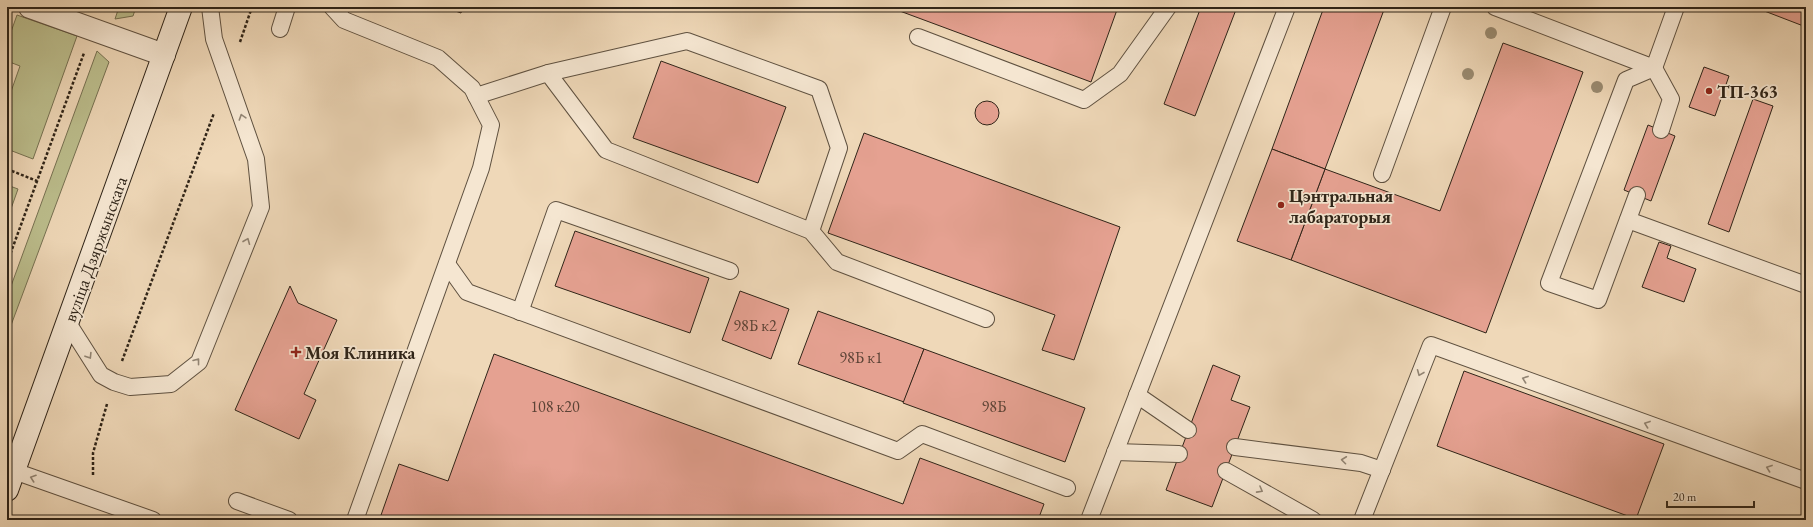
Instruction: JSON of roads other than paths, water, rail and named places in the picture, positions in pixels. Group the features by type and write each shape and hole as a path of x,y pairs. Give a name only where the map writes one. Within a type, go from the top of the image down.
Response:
{"main road":[{"path":"30,7 164,55"},
{"name":"вуліца Дзяржынскага","path":"10,481 181,7"}],"lane":[{"path":"68,323 101,375 114,382 130,387 171,384 199,362 261,207 256,159 214,39 210,7"},
{"path":"280,29 287,7"},
{"path":"332,7 344,20 438,58 472,88 491,125 481,168 355,520"},
{"path":"918,37 1084,100 1120,74 1168,7"},
{"path":"1089,520 1287,7"},
{"path":"1382,174 1443,7"},
{"path":"1495,7 1654,68 1671,99 1661,130"},
{"path":"1637,195 1598,300 1549,283 1626,80 1654,68 1676,7"},
{"path":"476,96 548,73 687,41 819,89 839,148 810,231"},
{"path":"548,73 606,150 810,231 837,262 986,319"},
{"path":"520,312 556,210 730,271"},
{"path":"1628,220 1806,285"},
{"path":"446,264 468,292 898,451 922,434 1066,488"},
{"path":"1362,520 1431,345 1806,481"},
{"path":"1137,396 1188,430"},
{"path":"1236,447 1361,462 1382,470"},
{"path":"1115,452 1179,454"},
{"path":"1226,471 1313,520"},
{"path":"10,481 53,485 153,520"},
{"path":"237,501 289,520"}],"place":[{"name":"ТП-363","path":"1709,91"},
{"name":"Цэнтральная лабараторыя","path":"1281,205"},
{"name":"Моя Клиника","path":"296,352"}]}
